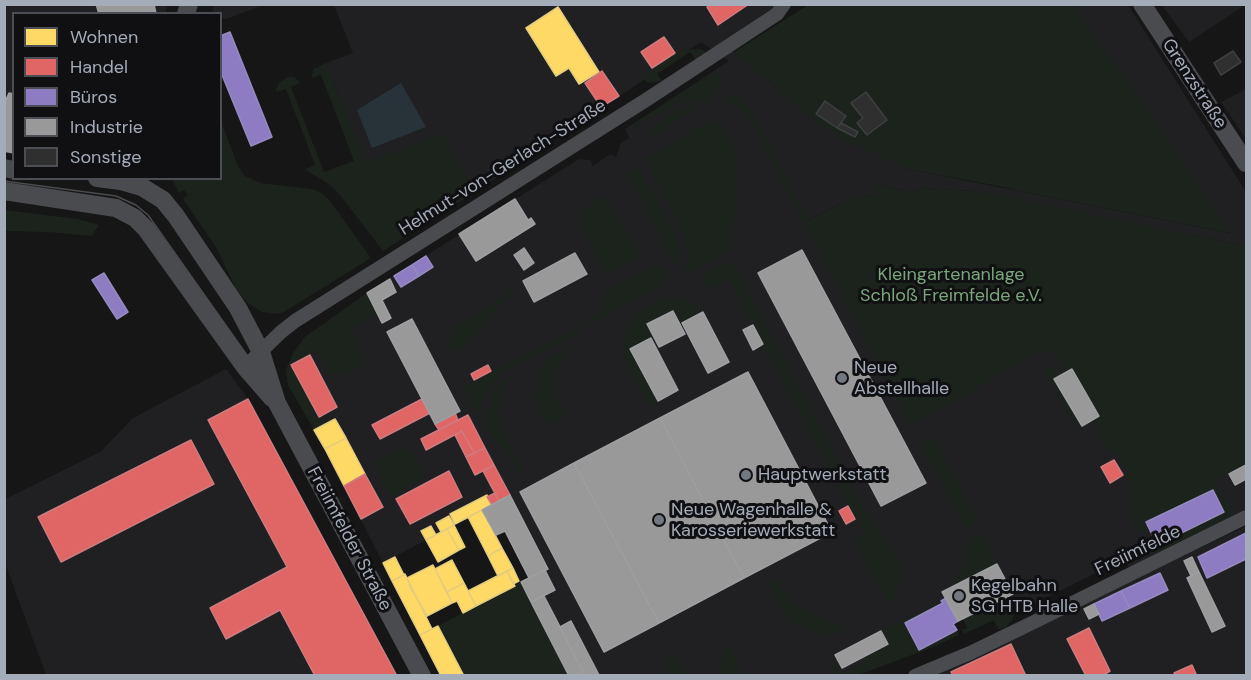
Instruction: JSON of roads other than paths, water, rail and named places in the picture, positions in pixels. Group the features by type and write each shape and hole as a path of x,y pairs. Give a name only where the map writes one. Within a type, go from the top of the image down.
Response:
{"street":[{"name":"Helmut-von-Gerlach-Straße","path":"245,367 280,332 295,321 646,100 777,14 784,4"},
{"name":"Grenzstraße","path":"1142,4 1246,163"},
{"path":"108,180 141,186"},
{"name":"Freiimfelder Straße","path":"141,186 162,200 176,216 238,308 261,352 277,403 422,675"},
{"path":"116,208 141,186"},
{"path":"141,186 142,224"},
{"path":"4,191 116,208 128,213 142,224"},
{"name":"Freiimfelder Straße","path":"142,224 245,367 277,403"},
{"name":"Freiimfelde","path":"915,675 970,653 1246,517"}],"tram line":[{"path":"4,181 116,196 136,205 148,215 251,361 418,676"}],"place":[{"name":"Neue Abstellhalle","path":"842,378"},
{"name":"Hauptwerkstatt","path":"746,475"},
{"name":"Neue Wagenhalle & Karosseriewerkstatt","path":"659,520"},
{"name":"Kegelbahn SG HTB Halle","path":"959,596"}],"park label":[{"name":"Kleingartenanlage Schloß Freimfelde e.V.","path":"951,285"}]}
